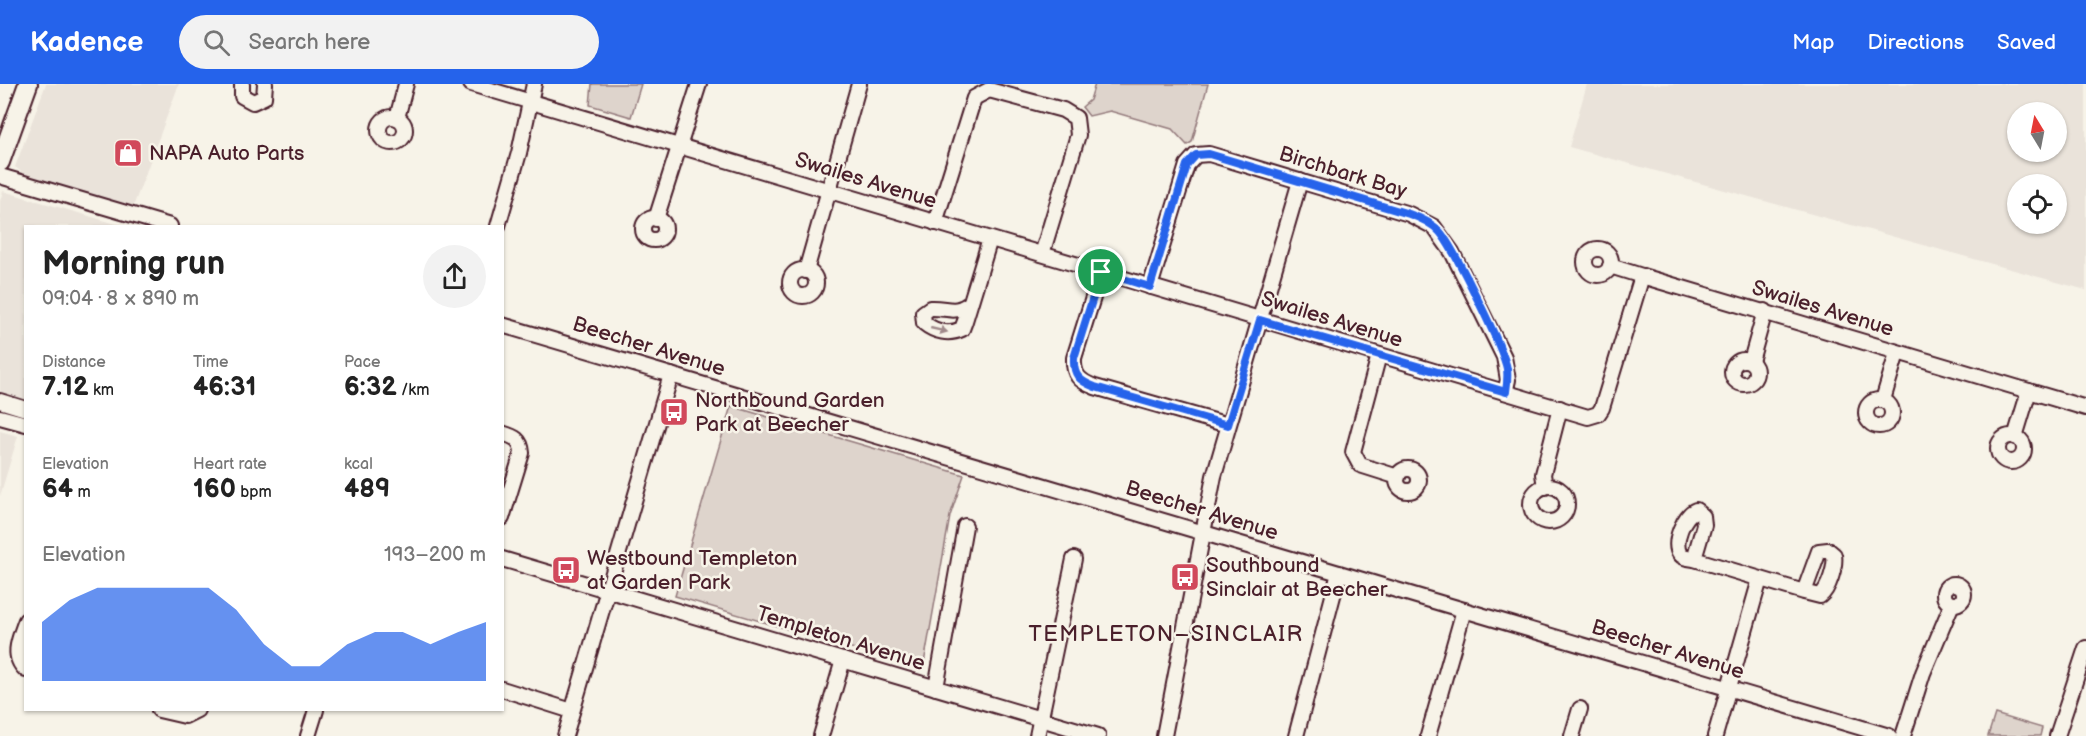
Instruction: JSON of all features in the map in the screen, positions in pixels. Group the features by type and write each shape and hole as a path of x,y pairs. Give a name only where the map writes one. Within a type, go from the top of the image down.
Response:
{"main road":[{"path":"0,162 7,123 28,84"}],"street":[{"path":"242,84 242,96 253,102 264,97 265,84"},
{"path":"397,118 405,84"},
{"name":"Swailes Avenue","path":"471,84 1588,417 1599,414 1642,276 2086,408"},
{"path":"498,225 532,102 534,84"},
{"path":"656,219 699,84"},
{"path":"806,271 859,84"},
{"path":"935,223 975,98 989,90 1063,110 1076,118 1077,135 1042,254"},
{"name":"Birchbark Bay","path":"1150,287 1187,165 1196,155 1209,154 1420,218 1441,233 1504,357 1508,380 1506,392"},
{"path":"0,176 167,225"},
{"path":"1164,736 1202,532 1228,425 1300,182"},
{"path":"970,303 990,239"},
{"path":"1610,266 1642,276"},
{"path":"1101,272 1074,358 1073,369 1077,378 1095,387 1228,425"},
{"path":"1751,361 1765,311"},
{"name":"Beecher Avenue","path":"504,326 1889,736"},
{"path":"1883,400 1898,353"},
{"path":"1378,355 1353,452 1360,465 1398,477"},
{"path":"565,736 671,375"},
{"path":"2015,437 2029,391"},
{"path":"0,401 24,408"},
{"path":"1545,487 1543,474 1560,408"},
{"path":"0,417 24,423"},
{"path":"504,434 516,437 521,444 522,453 504,512"},
{"path":"936,688 965,526"},
{"path":"1037,736 1074,559"},
{"path":"1694,559 1804,592"},
{"name":"Templeton Avenue","path":"504,560 1098,736"},
{"path":"1296,736 1339,573"},
{"path":"1715,736 1760,579"},
{"path":"1903,736 1923,673 1952,604"},
{"path":"1428,736 1464,610"},
{"path":"24,627 17,653 19,663 24,668"},
{"path":"2056,736 2086,648"},
{"path":"821,736 843,660"},
{"path":"504,690 572,711"},
{"path":"1572,736 1580,709"},
{"path":"163,711 185,716 195,711"},
{"path":"308,736 316,711"}],"shaded area":[{"path":"46,84 179,84 133,207 27,176 15,167"},
{"path":"592,84 641,84 631,117 590,105"},
{"path":"1095,84 1208,84 1192,142 1187,145 1172,129 1110,111 1089,116 1082,107 1090,100"},
{"path":"1587,84 2086,84 2086,290 1569,147"},
{"path":"3,191 120,225 24,225 24,401 0,393 0,201"},
{"path":"731,406 964,475 950,516 923,669 675,596"},
{"path":"0,431 18,436 0,496"},
{"path":"1995,714 2042,728 2040,736 1988,736"}],"place":[{"name":"NAPA Auto Parts","path":"128,153"},
{"name":"Northbound Garden Park at Beecher","path":"674,412"},
{"name":"Westbound Templeton at Garden Park","path":"566,570"},
{"name":"Southbound Sinclair at Beecher","path":"1185,577"}],"district":[{"name":"TEMPLETON–SINCLAIR","path":"1166,633"}],"route":[{"path":"1209,154 1341,193 1420,218 1429,222 1441,233 1504,357 1508,380 1506,392 1260,320 1228,425 1095,387 1077,378 1073,369 1074,358 1101,272 1150,287 1187,165 1196,155 1209,154"}]}
